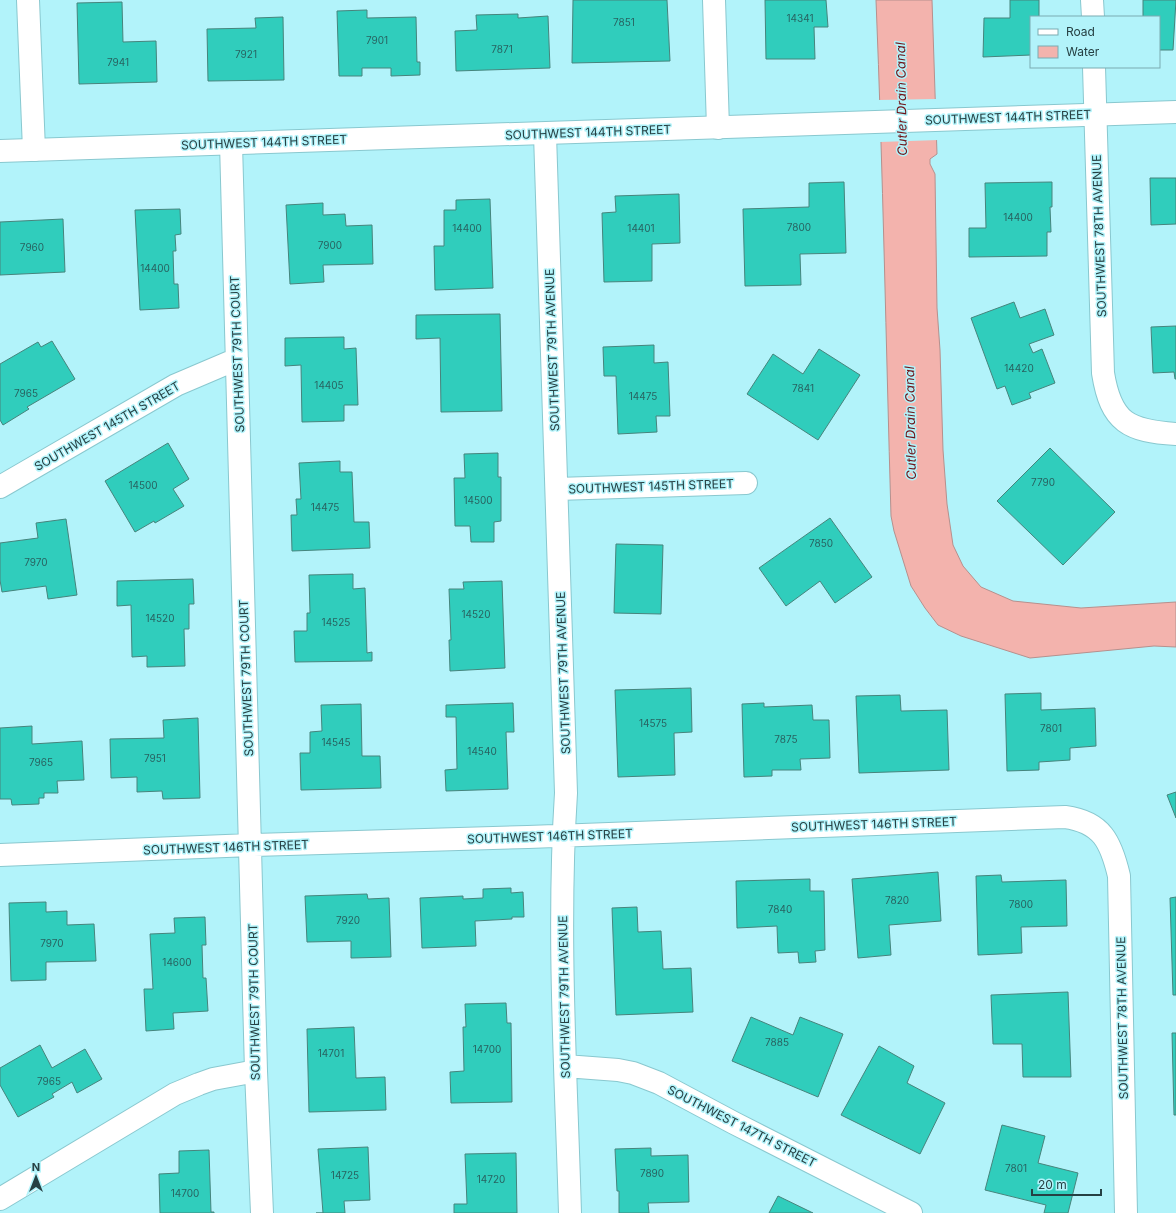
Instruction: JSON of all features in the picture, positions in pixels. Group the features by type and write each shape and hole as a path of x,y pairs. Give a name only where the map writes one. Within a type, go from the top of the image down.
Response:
{"street":[{"path":"28,0 34,150"},
{"path":"714,0 718,128"},
{"path":"1092,0 1093,16"},
{"name":"SOUTHWEST 78TH AVENUE","path":"1094,68 1103,373 1106,389 1120,418 1126,423 1134,427 1154,432 1176,434"},
{"name":"SOUTHWEST 144TH STREET","path":"0,151 1176,112"},
{"name":"SOUTHWEST 79TH AVENUE","path":"545,134 566,793 562,881 565,1066 570,1213"},
{"name":"SOUTHWEST 79TH COURT","path":"231,143 256,1071 262,1213"},
{"name":"SOUTHWEST 145TH STREET","path":"0,487 176,385 237,359"},
{"name":"SOUTHWEST 145TH STREET","path":"557,488 746,483"},
{"name":"SOUTHWEST 146TH STREET","path":"0,855 1065,817 1084,821 1098,830"},
{"name":"SOUTHWEST 78TH AVENUE","path":"1098,830 1110,846 1119,876 1126,1213"},
{"name":"SOUTHWEST 147TH STREET","path":"565,1066 618,1070 633,1073 659,1083 734,1123 912,1213"},
{"path":"0,1199 175,1094 213,1079 256,1071"}],"water":[{"name":"Cutler Drain Canal","path":"876,0 932,0 937,154 930,159 930,164 935,174 937,308 940,350 943,450 947,504 953,545 963,566 981,587 1013,601 1081,608 1176,602 1176,647 1154,646 1030,658 961,636 938,625 911,586 894,531 891,516 883,194"}],"pier":[{"path":"937,99 939,140 880,142 878,100"}],"building":[{"path":"573,0 667,0 670,61 572,63"},
{"path":"765,0 826,0 828,27 814,27 815,59 766,59"},
{"path":"1010,0 1039,0 1039,16 1030,16 1030,55 983,57 984,18 1010,18"},
{"path":"1143,0 1176,0 1173,50 1160,50 1160,16 1143,16"},
{"path":"122,2 123,42 156,41 157,82 79,84 77,3"},
{"path":"367,10 367,18 416,17 417,62 420,62 420,75 391,76 391,68 362,68 362,76 339,76 337,11"},
{"path":"518,14 518,18 548,16 550,68 456,71 455,31 477,30 476,15"},
{"path":"283,17 284,80 208,81 207,29 256,28 255,18"},
{"path":"1150,178 1176,178 1176,224 1151,225"},
{"path":"844,182 846,253 800,254 801,285 745,286 743,209 809,207 809,183"},
{"path":"1052,182 1052,207 1050,207 1051,232 1047,232 1047,256 969,257 969,228 986,228 985,183"},
{"path":"679,194 680,243 652,244 652,281 604,282 602,213 616,212 615,196"},
{"path":"490,199 493,288 435,290 434,246 444,246 444,210 456,210 456,200"},
{"path":"323,203 323,215 345,214 346,226 372,225 373,264 323,265 324,282 290,284 286,205"},
{"path":"180,209 181,234 175,235 176,251 173,251 174,284 178,284 179,308 140,310 135,210"},
{"path":"63,219 65,272 0,275 0,222"},
{"path":"1014,302 1020,318 1045,309 1054,335 1029,344 1033,353 1042,349 1055,383 1029,393 1031,398 1012,405 1005,386 997,389 971,318"},
{"path":"500,314 502,411 441,412 440,338 416,339 416,315"},
{"path":"1176,326 1175,379 1174,372 1153,373 1151,327"},
{"path":"344,337 344,349 356,348 358,405 344,405 344,421 302,422 301,365 285,366 285,338"},
{"path":"52,341 75,379 27,407 29,409 3,425 0,420 0,364 38,342 41,347"},
{"path":"654,345 654,363 668,362 670,416 656,416 657,432 618,434 616,376 604,376 603,347"},
{"path":"819,349 860,375 818,440 747,394 773,354 803,374"},
{"path":"168,443 189,479 173,489 184,506 155,523 154,521 135,532 105,481"},
{"path":"1050,448 1115,512 1063,565 997,501"},
{"path":"498,453 498,477 501,477 501,521 494,522 494,542 471,542 470,526 455,526 454,478 465,478 464,454"},
{"path":"340,461 340,472 352,472 354,522 369,522 370,548 292,551 291,515 297,515 296,499 301,499 299,463"},
{"path":"830,518 872,577 835,603 820,581 786,606 759,568"},
{"path":"66,519 77,595 48,599 46,586 2,592 0,580 0,543 38,538 36,523"},
{"path":"616,544 663,545 661,614 614,613"},
{"path":"353,574 353,589 365,588 367,653 372,652 372,661 295,662 294,631 307,631 307,613 310,613 309,575"},
{"path":"193,579 194,604 189,604 189,629 184,629 185,666 147,667 147,656 132,657 131,605 117,606 117,581"},
{"path":"502,581 505,668 450,671 449,640 451,640 449,589 464,589 463,582"},
{"path":"691,688 692,732 674,733 675,775 618,777 615,690"},
{"path":"1041,693 1041,710 1095,708 1096,746 1070,748 1070,760 1039,762 1039,770 1007,771 1005,694"},
{"path":"900,695 901,711 947,710 949,770 859,773 856,696"},
{"path":"513,703 514,732 506,732 508,789 446,791 445,770 457,769 456,717 446,717 446,705"},
{"path":"764,703 764,707 812,705 813,720 829,720 830,758 800,759 801,770 772,770 772,776 744,777 742,704"},
{"path":"361,704 362,756 380,756 381,788 301,790 300,753 310,753 310,732 322,731 321,705"},
{"path":"198,718 200,798 163,799 162,791 137,792 137,777 111,778 110,739 164,738 163,720"},
{"path":"32,726 32,744 82,741 84,780 57,781 58,793 44,793 44,798 39,798 39,804 12,805 11,799 0,799 0,728"},
{"path":"1176,792 1176,818 1167,795"},
{"path":"938,872 941,921 889,925 891,955 858,958 852,879"},
{"path":"1001,875 1002,882 1066,880 1067,926 1021,927 1022,953 978,955 976,876"},
{"path":"810,879 810,891 824,891 825,950 815,951 816,962 799,963 798,952 778,953 777,926 737,928 736,881"},
{"path":"511,888 511,893 523,892 524,917 475,921 476,946 422,948 420,898 463,896 463,899 483,898 483,889"},
{"path":"367,894 368,899 389,898 391,957 351,958 351,941 307,942 305,896"},
{"path":"1176,897 1176,995 1173,995 1170,898"},
{"path":"46,902 46,912 67,911 67,925 94,924 96,961 46,962 46,980 11,981 9,903"},
{"path":"637,907 638,932 661,931 663,969 691,968 693,1012 616,1015 612,908"},
{"path":"205,917 206,945 202,945 203,978 206,978 208,1011 173,1013 174,1029 146,1031 144,989 153,989 150,934 175,933 174,918"},
{"path":"1068,992 1071,1077 1023,1077 1022,1044 993,1044 991,995"},
{"path":"506,1003 507,1023 511,1023 512,1102 451,1103 450,1072 464,1071 463,1027 466,1027 465,1004"},
{"path":"751,1017 793,1035 800,1017 843,1034 818,1097 732,1061"},
{"path":"354,1027 356,1078 385,1077 386,1110 309,1112 307,1029"},
{"path":"1172,1033 1176,1033 1176,1115 1174,1115"},
{"path":"40,1045 52,1068 85,1049 102,1079 77,1093 72,1082 52,1094 54,1097 18,1117 0,1085 0,1068"},
{"path":"879,1046 914,1066 907,1083 945,1103 920,1154 841,1115"},
{"path":"1002,1125 1045,1136 1038,1163 1078,1173 1068,1213 1044,1213 1046,1205 985,1190"},
{"path":"368,1147 370,1200 344,1201 345,1213 323,1213 318,1149"},
{"path":"651,1148 651,1156 688,1155 689,1202 648,1203 649,1213 619,1213 619,1191 617,1191 615,1149"},
{"path":"209,1150 211,1212 214,1213 160,1213 159,1174 179,1173 179,1151"},
{"path":"516,1153 517,1213 454,1213 454,1204 467,1204 465,1154"},
{"path":"778,1196 813,1213 769,1213"}]}
